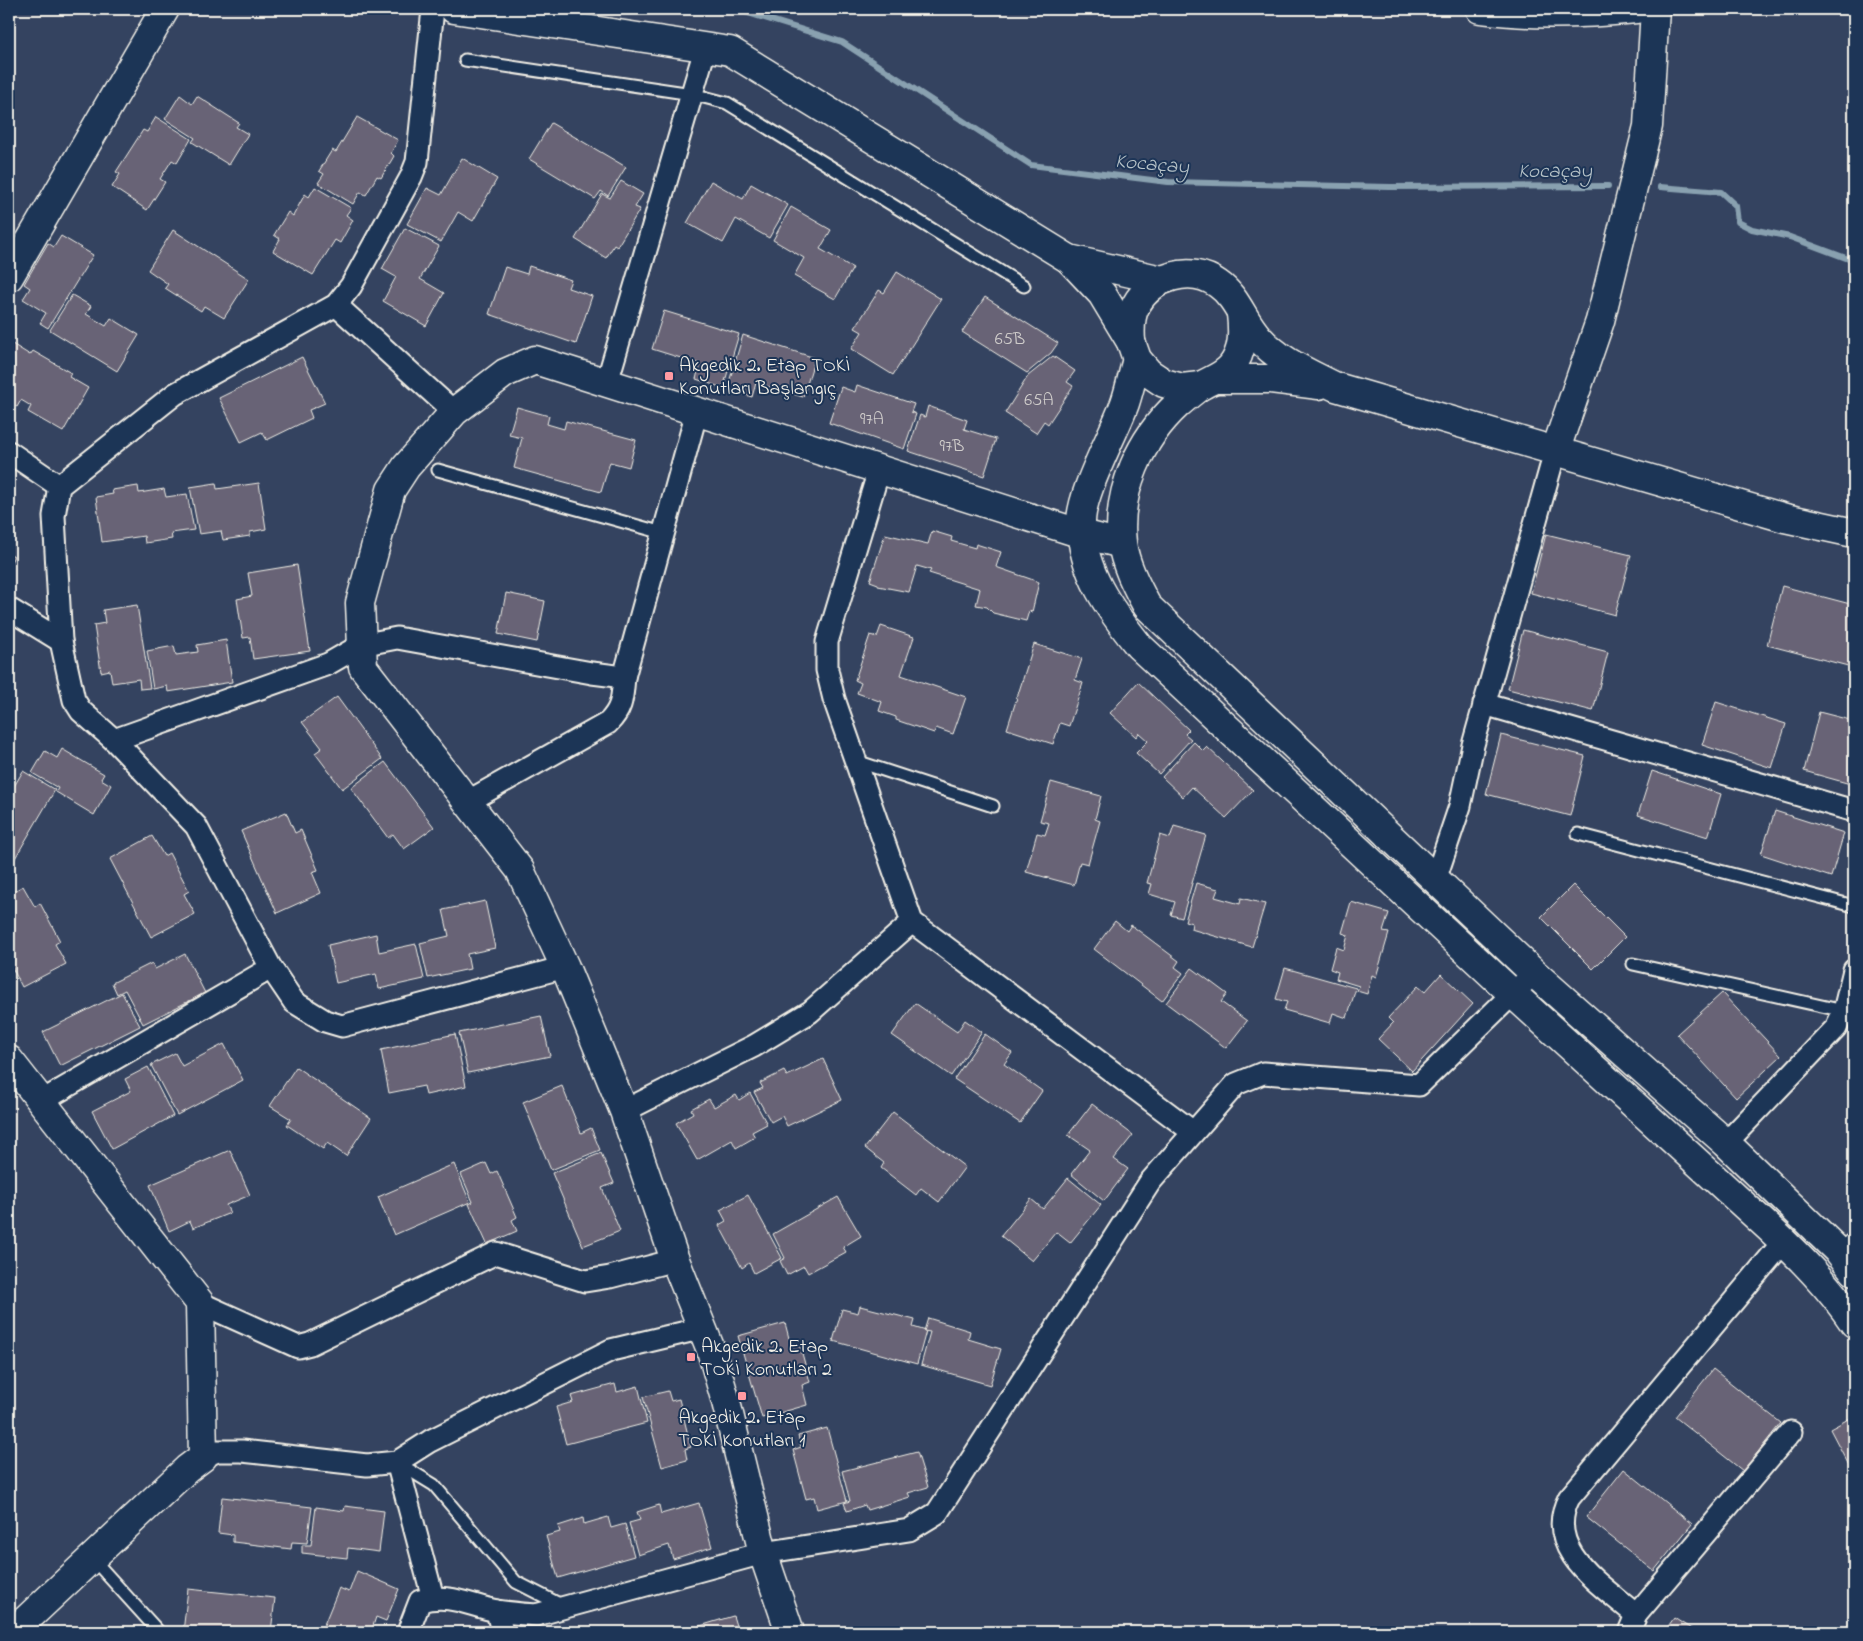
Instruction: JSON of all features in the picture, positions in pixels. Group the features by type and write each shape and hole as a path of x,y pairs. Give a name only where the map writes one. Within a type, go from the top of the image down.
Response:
{"street":[{"path":"9,277 165,9"},
{"path":"433,9 417,162 411,177 351,286 336,305 175,394 59,486 54,516 61,641 74,700 81,711 114,740 196,826 271,968 294,1002 325,1021 342,1026 565,968"},
{"path":"454,9 730,51 1069,259 1102,294 1148,373 1164,383 1182,388 1208,383 1272,379 1336,387"},
{"path":"1480,9 1500,12 1602,12 1636,9"},
{"path":"1435,880 1460,806 1463,783 1484,704 1555,452 1600,321 1648,126 1655,9"},
{"path":"607,382 706,46"},
{"path":"1069,259 1162,280"},
{"path":"1854,533 1785,518 1336,387 1296,368 1276,353 1259,338 1231,296 1217,283 1200,275 1180,274 1162,280 1146,290 1136,305 1130,323 1134,350 1124,403 1087,494 1080,522 1083,549 1093,576 1109,608 1139,646 1513,994 1784,1241 1839,1300 1854,1323"},
{"path":"336,305 454,412"},
{"path":"1241,313 1243,332 1240,350 1231,367 1208,383 1155,427 1136,462 1125,496 1122,544 1131,574 1147,606 1534,973 1849,1253"},
{"path":"790,1632 763,1552 726,1402 703,1328 675,1260 624,1111 565,968 520,870 364,668 361,645 360,603 391,490 406,467 454,412 506,373 535,360 1082,534 1122,544"},
{"path":"467,802 608,723 622,706 624,676 697,411"},
{"path":"9,452 59,486"},
{"path":"880,470 827,642 827,670 856,761 912,922 1192,1132"},
{"path":"9,610 61,641"},
{"path":"114,740 328,664 361,645 397,638 592,673 624,676"},
{"path":"1484,704 1854,811"},
{"path":"624,1111 754,1046 810,1012 912,922"},
{"path":"42,1101 271,968"},
{"path":"1726,1142 1836,1028 1844,1011 1854,970"},
{"path":"408,1632 420,1601 433,1598 449,1597 497,1611 536,1615 763,1552 909,1530 937,1513 1150,1182 1236,1084 1263,1073 1419,1085 1534,973"},
{"path":"9,1060 200,1303 298,1347 310,1344 496,1253 585,1281 610,1277 675,1260"},
{"path":"1784,1241 1568,1498 1562,1511 1561,1529 1565,1544 1574,1560 1632,1624 1791,1432"},
{"path":"200,1303 203,1457"},
{"path":"13,1632 187,1469 203,1457 217,1451 242,1451 367,1465 397,1462 430,1441 611,1350 703,1328"},
{"path":"397,1462 433,1598"},
{"path":"497,1611 502,1632"}],"lane":[{"path":"465,60 692,94 727,103 1024,286"},
{"path":"438,470 662,533"},
{"path":"856,761 994,806"},
{"path":"1578,834 1854,906"},
{"path":"1632,964 1844,1011"},
{"path":"397,1462 434,1485 516,1582 566,1607"},
{"path":"92,1558 160,1632"}],"building":[{"path":"180,95 192,104 197,96 239,123 236,127 248,134 229,165 192,142 195,138 165,119"},
{"path":"156,117 191,139 177,163 172,160 160,179 165,182 147,210 112,187 120,174 116,172 143,130 147,132"},
{"path":"357,117 398,140 391,153 394,156 381,178 377,176 366,195 360,192 353,204 318,183 324,174 319,171 332,150 336,152"},
{"path":"551,123 626,167 608,196 601,191 595,199 529,159"},
{"path":"462,158 497,179 473,221 458,212 441,242 407,224 427,188 441,195"},
{"path":"621,181 643,194 635,207 640,209 617,247 614,245 606,258 575,239 602,194 610,198"},
{"path":"711,181 743,199 751,184 788,205 769,238 736,219 723,243 687,223"},
{"path":"315,187 351,208 346,215 353,220 340,243 335,240 313,275 273,251 280,239 274,235 288,212 293,216 305,194 309,197"},
{"path":"791,207 831,230 820,249 853,268 835,299 794,276 804,258 773,240"},
{"path":"405,228 439,246 420,279 444,293 426,326 383,301 396,277 382,269"},
{"path":"173,230 249,279 224,318 204,306 201,311 165,288 168,284 148,270"},
{"path":"61,236 93,255 48,328 40,323 46,313 23,299 30,288 24,284 48,243 54,247"},
{"path":"529,266 571,280 568,288 592,296 576,344 489,314 505,267 527,274"},
{"path":"897,272 941,299 893,375 851,349 862,332 855,328 879,290 884,293"},
{"path":"72,295 91,306 86,314 106,326 111,318 139,335 117,371 50,330"},
{"path":"985,297 1058,343 1051,353 1027,373 962,332"},
{"path":"664,311 739,334 723,388 696,379 700,364 652,349"},
{"path":"743,335 815,358 803,397 756,383 752,397 727,389"},
{"path":"9,342 30,355 33,351 71,373 69,377 88,388 63,432 28,412 31,406 21,400 17,407 9,402"},
{"path":"1053,356 1075,371 1067,382 1073,386 1048,424 1044,421 1036,433 1005,413 1028,376"},
{"path":"302,357 325,403 309,410 312,418 267,440 262,432 241,442 219,398"},
{"path":"857,385 914,404 911,412 916,414 904,449 829,423 841,387 855,392"},
{"path":"928,406 967,420 964,429 996,439 984,476 908,451 920,415 925,417"},
{"path":"517,407 549,416 547,424 564,429 566,421 636,440 629,467 610,462 601,492 514,468 522,438 509,435"},
{"path":"216,483 217,489 259,483 266,529 250,532 250,536 223,540 221,531 199,534 190,487"},
{"path":"138,486 139,493 164,489 166,497 187,494 194,530 171,533 172,539 145,543 144,536 102,542 96,497 113,494 112,490"},
{"path":"932,531 952,537 951,541 975,548 976,544 1001,552 996,567 1039,582 1032,612 1029,611 1026,621 993,613 987,607 976,605 980,589 929,573 931,570 917,566 909,592 878,586 878,584 870,581 885,534 928,544"},
{"path":"1546,534 1631,555 1615,615 1531,593"},
{"path":"9,553 14,556 9,566"},
{"path":"297,565 310,651 253,659 250,637 243,638 237,599 252,596 248,573"},
{"path":"1782,586 1854,605 1854,657 1852,667 1767,645"},
{"path":"506,593 545,601 537,642 498,634"},
{"path":"137,605 150,688 140,689 139,679 112,683 110,670 101,672 94,625 105,623 103,610"},
{"path":"881,626 914,637 901,675 966,697 953,734 936,728 934,733 896,720 896,717 879,711 882,702 857,693 861,683 855,680 870,635 877,637"},
{"path":"1523,630 1608,652 1593,711 1508,689"},
{"path":"226,640 232,682 168,692 167,686 153,689 147,651 174,646 176,655 198,652 197,645"},
{"path":"1034,644 1082,659 1075,680 1083,683 1069,726 1060,723 1053,744 1007,729"},
{"path":"1138,682 1189,730 1185,734 1191,739 1159,774 1136,753 1148,741 1139,733 1136,737 1110,713"},
{"path":"337,697 382,759 342,789 315,753 322,748 302,722"},
{"path":"1716,702 1786,724 1772,768 1702,745"},
{"path":"1819,712 1854,721 1854,785 1804,771"},
{"path":"1501,735 1585,756 1570,816 1486,794"},
{"path":"1194,742 1203,751 1207,747 1253,790 1226,818 1192,787 1183,797 1162,777"},
{"path":"62,749 104,774 101,779 111,785 94,815 56,792 58,788 32,773 45,751 57,758"},
{"path":"385,762 434,827 404,849 393,834 388,838 351,788"},
{"path":"23,771 55,790 14,860 9,857 9,795"},
{"path":"1652,771 1721,794 1708,837 1638,815"},
{"path":"1051,782 1101,796 1095,819 1100,821 1088,864 1080,862 1074,885 1026,872 1037,833 1045,835 1049,823 1040,821"},
{"path":"1775,811 1844,833 1831,877 1761,854"},
{"path":"286,812 295,833 301,830 318,870 312,872 321,893 277,913 241,831"},
{"path":"1174,826 1206,835 1182,918 1171,915 1175,902 1149,894 1152,884 1147,883 1160,835 1170,838"},
{"path":"152,836 164,856 169,853 189,891 184,894 195,914 151,937 110,859"},
{"path":"1196,883 1218,889 1215,897 1240,904 1241,898 1265,904 1252,947 1191,929 1192,923 1185,921"},
{"path":"1573,885 1625,937 1593,969 1541,917"},
{"path":"23,886 35,907 40,903 60,941 55,944 66,964 22,987 9,961 9,894"},
{"path":"485,901 495,948 467,954 470,969 428,978 420,943 449,936 443,910"},
{"path":"1351,902 1389,913 1383,932 1389,933 1376,977 1372,975 1367,994 1357,991 1359,986 1336,979 1338,972 1330,969 1336,947 1344,950 1348,935 1342,933"},
{"path":"1115,921 1127,931 1131,925 1179,961 1175,967 1183,973 1162,1001 1094,949"},
{"path":"376,934 379,952 416,944 424,979 379,989 376,974 336,983 328,945"},
{"path":"185,954 205,993 143,1024 125,990 117,994 112,983 152,963 155,969"},
{"path":"1192,968 1227,994 1221,1002 1247,1021 1226,1048 1166,1003"},
{"path":"1285,968 1356,988 1347,1018 1333,1013 1330,1023 1284,1010 1287,1002 1276,999"},
{"path":"1441,974 1473,1004 1412,1071 1378,1039 1393,1023 1388,1018 1418,986 1425,992"},
{"path":"122,993 140,1026 60,1066 43,1032"},
{"path":"1722,993 1781,1056 1736,1098 1677,1034"},
{"path":"915,1003 957,1032 965,1020 982,1032 951,1076 892,1035"},
{"path":"541,1016 550,1056 468,1073 459,1033"},
{"path":"455,1034 466,1086 426,1095 424,1086 389,1093 381,1050"},
{"path":"985,1034 1012,1053 1004,1064 1042,1091 1020,1123 954,1079"},
{"path":"224,1044 243,1080 177,1115 151,1065 175,1053 182,1066"},
{"path":"823,1059 842,1100 787,1126 782,1116 771,1122 754,1092 763,1088 760,1083 784,1071 787,1076"},
{"path":"148,1067 173,1116 112,1149 92,1111 131,1091 125,1079"},
{"path":"296,1067 371,1118 346,1156 327,1143 323,1149 287,1125 291,1119 270,1106"},
{"path":"562,1086 581,1133 591,1128 600,1150 551,1170 523,1102"},
{"path":"750,1093 767,1124 752,1132 755,1137 736,1148 732,1140 697,1160 676,1123 693,1113 691,1109 709,1099 714,1107 736,1095 739,1100"},
{"path":"1092,1104 1133,1135 1114,1159 1128,1169 1104,1201 1071,1174 1090,1150 1068,1135"},
{"path":"893,1112 965,1167 939,1202 921,1188 916,1195 881,1168 884,1163 865,1148"},
{"path":"230,1150 250,1195 226,1205 230,1213 193,1228 190,1221 169,1231 150,1185"},
{"path":"601,1153 614,1183 602,1188 620,1231 583,1246 552,1173"},
{"path":"486,1163 491,1174 497,1171 517,1217 512,1220 517,1231 487,1244 469,1204 473,1202 461,1174"},
{"path":"454,1164 470,1202 394,1235 378,1197"},
{"path":"1068,1178 1101,1205 1070,1243 1056,1232 1032,1261 1001,1236 1031,1199 1043,1209"},
{"path":"748,1195 782,1258 754,1273 749,1263 742,1268 719,1225 726,1221 720,1210"},
{"path":"838,1197 861,1236 843,1247 846,1252 808,1273 804,1266 787,1275 780,1261 785,1258 773,1234"},
{"path":"860,1306 915,1320 913,1327 926,1331 917,1364 833,1341 842,1309 858,1313"},
{"path":"928,1318 970,1331 968,1339 1001,1349 990,1385 921,1365 930,1332 924,1331"},
{"path":"785,1323 790,1342 798,1339 810,1382 802,1385 807,1405 762,1418 738,1336"},
{"path":"1713,1369 1781,1423 1743,1471 1675,1417"},
{"path":"615,1384 617,1392 638,1386 647,1423 566,1444 556,1407 573,1402 571,1396"},
{"path":"668,1391 671,1401 679,1399 691,1447 685,1449 687,1460 662,1467 643,1397"},
{"path":"1854,1416 1854,1475 1830,1429"},
{"path":"827,1428 847,1501 817,1509 814,1497 806,1499 793,1450 801,1447 798,1436"},
{"path":"917,1452 928,1487 908,1493 910,1497 867,1510 865,1505 847,1511 844,1503 850,1501 842,1471"},
{"path":"1624,1469 1692,1524 1654,1571 1586,1517"},
{"path":"222,1497 312,1507 307,1543 292,1542 291,1549 233,1542 233,1535 218,1533"},
{"path":"699,1503 712,1547 673,1559 669,1545 638,1555 629,1523 640,1520 637,1512 659,1505 661,1514"},
{"path":"345,1506 384,1511 379,1552 348,1548 347,1558 302,1553 302,1545 311,1545 316,1507 344,1511"},
{"path":"608,1517 611,1528 625,1524 634,1556 558,1578 546,1536 560,1532 558,1526 583,1518 584,1524"},
{"path":"357,1571 399,1589 386,1621 376,1617 371,1632 331,1632 332,1630 323,1627 339,1588 349,1592"},
{"path":"188,1589 275,1598 271,1632 183,1632"},
{"path":"733,1616 738,1632 691,1632 690,1629"},
{"path":"1674,1618 1696,1632 1664,1632"}],"waterway":[{"name":"Kocaçay","path":"735,9 842,42 1031,165 1168,182 1390,187 1608,186"},
{"name":"Kocaçay","path":"1660,187 1721,192 1736,206 1738,222 1752,229 1790,237 1854,261"}],"place":[{"name":"Akgedik 2. Etap TOKİ Konutları Başlangıç","path":"669,376"},
{"name":"Akgedik 2. Etap TOKİ Konutları 2","path":"691,1357"},
{"name":"Akgedik 2. Etap TOKİ Konutları 1","path":"742,1396"}]}
